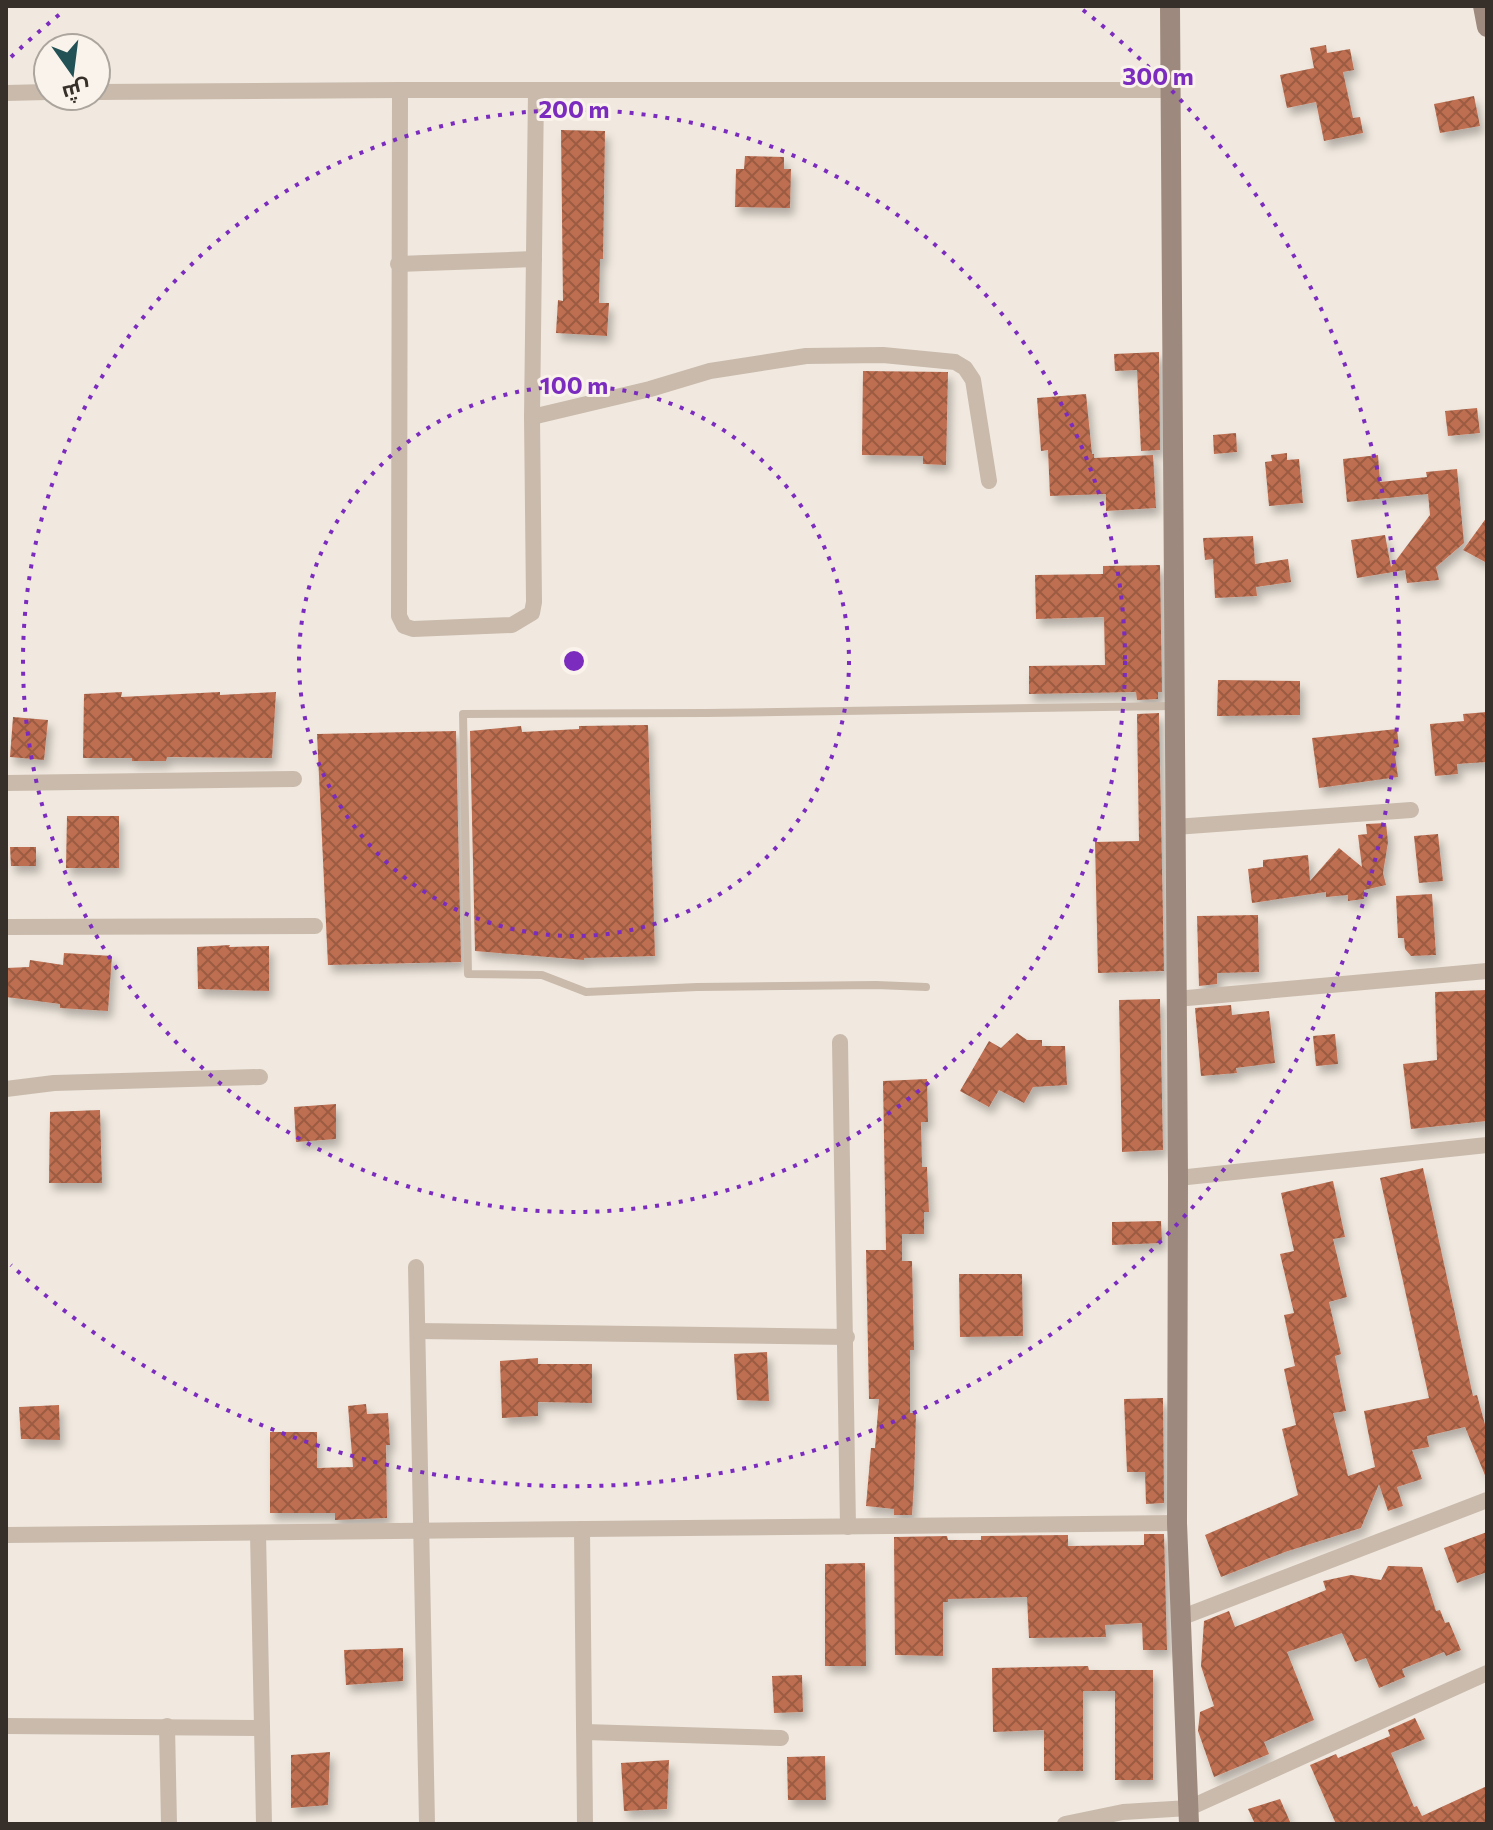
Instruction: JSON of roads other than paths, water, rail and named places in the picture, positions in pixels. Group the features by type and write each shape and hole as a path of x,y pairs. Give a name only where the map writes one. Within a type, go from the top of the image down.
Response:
{"main road":[{"path":"1170,6 1178,1178 1177,1523 1189,1816"},
{"path":"1483,6 1487,27"}],"street":[{"path":"400,90 399,616 404,626 413,629 512,625 532,613 536,91"},
{"path":"112,92 1169,90"},
{"path":"6,93 32,92"},
{"path":"398,264 534,259"},
{"path":"532,417 650,389 710,371 806,356 883,355 955,362 965,368 973,380 989,481"},
{"path":"6,783 294,779"},
{"path":"1175,827 1411,810"},
{"path":"6,927 315,926"},
{"path":"1176,999 1487,971"},
{"path":"840,1042 848,1527"},
{"path":"6,1089 54,1083 260,1077"},
{"path":"1178,1178 1487,1145"},
{"path":"416,1267 427,1824"},
{"path":"418,1331 847,1337"},
{"path":"1180,1618 1487,1500"},
{"path":"6,1535 1177,1523"},
{"path":"582,1529 585,1824"},
{"path":"258,1533 264,1824"},
{"path":"1065,1824 1123,1812 1189,1816 1487,1673"},
{"path":"6,1726 262,1728"},
{"path":"167,1726 169,1824"},
{"path":"585,1732 781,1738"}],"lane":[{"path":"926,987 697,987 586,992 542,975 468,974 463,714 1173,706"}]}
